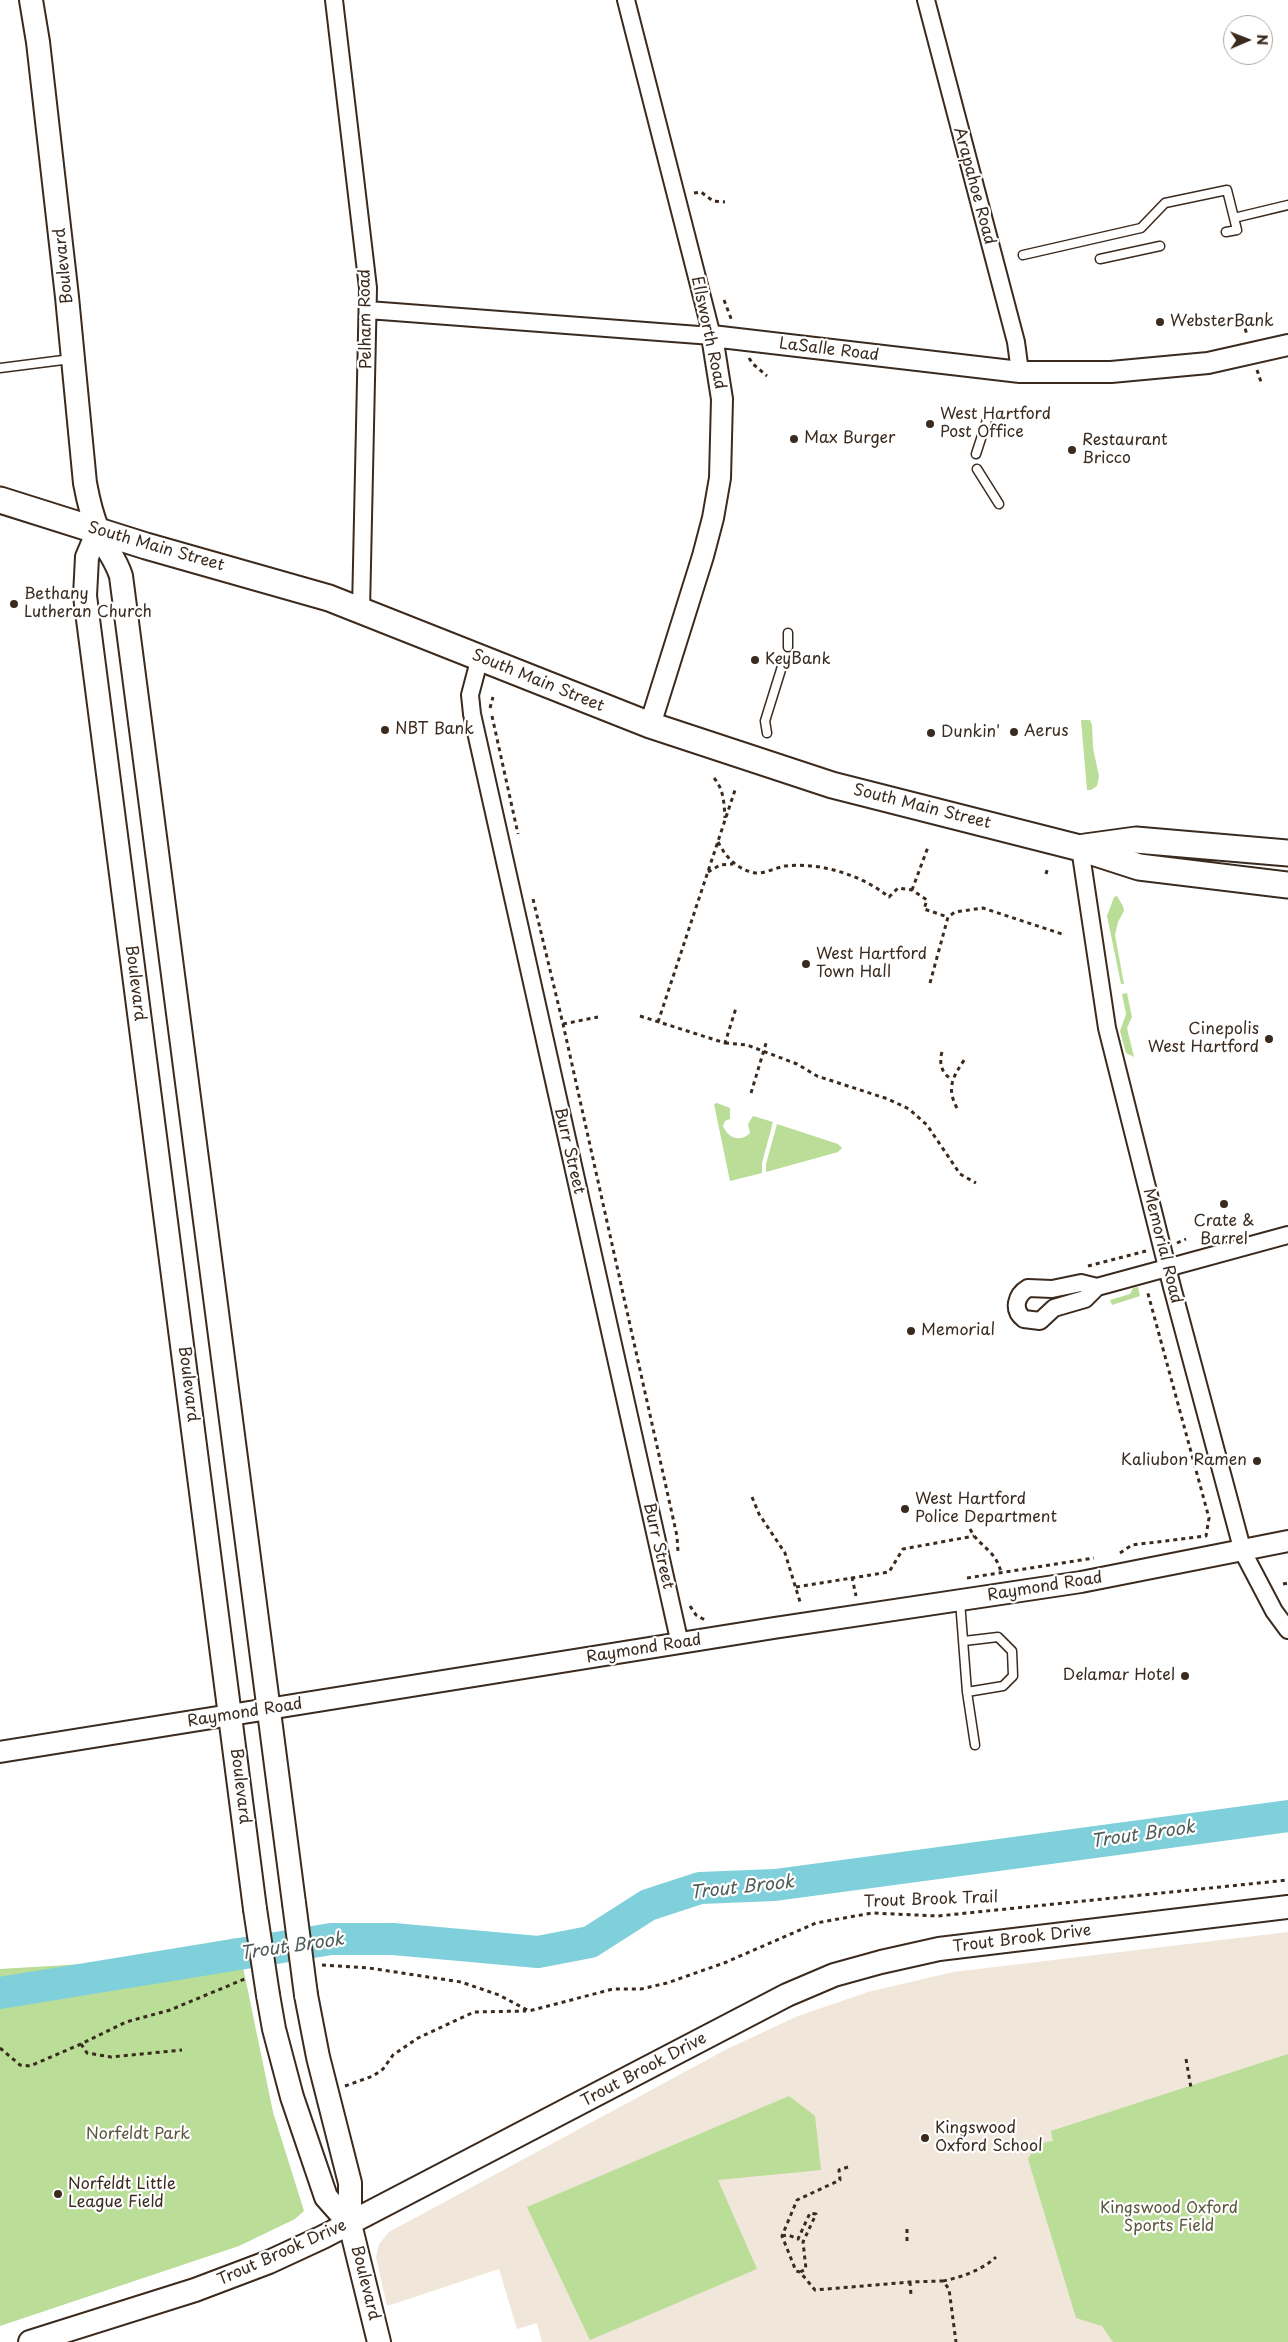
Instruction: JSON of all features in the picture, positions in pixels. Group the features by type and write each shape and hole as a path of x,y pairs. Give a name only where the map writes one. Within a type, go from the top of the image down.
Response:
{"main road":[{"name":"Boulevard","path":"31,0 38,42 85,483 88,500 98,531 121,576 306,1995 350,2183 350,2224 379,2342"},
{"name":"South Main Street","path":"0,500 146,546 303,589 361,610 650,725 832,784 1080,848 1139,867 1288,885"},
{"name":"Boulevard","path":"98,531 87,557 85,596 255,1909 275,2031 292,2097 326,2197 350,2224"},
{"path":"117,840 155,836"},
{"name":"South Main Street","path":"1080,848 1136,840 1288,853"},
{"path":"154,1126 192,1122"},
{"path":"191,1410 229,1406"},
{"name":"Trout Brook Drive","path":"30,2342 196,2290 269,2262 350,2224 787,1994 834,1975 881,1962 957,1947 1288,1908"},
{"path":"275,2031 312,2024"}],"street":[{"name":"Pelham Road","path":"334,0 368,288 361,610"},
{"name":"Ellsworth Road","path":"626,0 712,336 722,398 720,478 713,518 650,725"},
{"name":"Arapahoe Road","path":"926,0 1016,342 1020,372"},
{"name":"LaSalle Road","path":"368,310 712,336 1020,372 1111,372 1208,363 1288,345"},
{"name":"Burr Street","path":"480,657 470,695 472,714 680,1644"},
{"name":"Memorial Road","path":"1080,848 1107,1028 1167,1268 1243,1552 1274,1611 1288,1630"},
{"path":"1097,1287 1288,1235"},
{"name":"Raymond Road","path":"0,1752 268,1708 1081,1582 1243,1552 1288,1541"}],"lane":[{"path":"1022,255 1141,228 1165,203 1228,190 1237,230 1226,232"},
{"path":"1234,218 1288,205"},
{"path":"1100,259 1160,246"},
{"path":"0,368 73,359"},
{"path":"976,454 988,417"},
{"path":"977,469 999,504"},
{"path":"788,633 788,647"},
{"path":"767,733 766,721 784,660"},
{"path":"960,1600 967,1692 975,1745"},
{"path":"964,1641 998,1637 1012,1651 1013,1676 1004,1686 967,1692"}],"path":[{"path":"694,193 701,192 713,201 725,202"},
{"path":"493,697 489,706 520,840"},
{"path":"714,778 720,785 724,798 725,820"},
{"path":"658,1022 736,787"},
{"path":"718,842 724,854 733,864"},
{"path":"912,890 928,847"},
{"path":"707,872 720,865 733,864 755,872 784,866 823,868 870,883 890,897 898,888 912,890 928,900 924,909 948,917"},
{"path":"1046,874 1048,867"},
{"path":"532,896 563,1024 677,1536 679,1560"},
{"path":"930,983 948,917 955,912 983,908 1065,935"},
{"path":"725,1044 736,1008"},
{"path":"640,1016 725,1044 747,1045 797,1064 817,1076 888,1099 909,1109 927,1125 960,1174 976,1183"},
{"path":"563,1024 598,1018"},
{"path":"751,1093 767,1040"},
{"path":"942,1052 941,1067 947,1076 952,1079"},
{"path":"957,1108 951,1092 952,1079 965,1059"},
{"path":"1176,1243 1186,1239"},
{"path":"1112,1555 1121,1553 1132,1545 1206,1536 1209,1518 1146,1287"},
{"path":"752,1497 759,1514 785,1553 802,1605"},
{"path":"970,1529 974,1536 998,1560 1001,1572 1103,1556"},
{"path":"796,1587 889,1572 903,1549 974,1536"},
{"path":"852,1578 856,1596"},
{"path":"1283,1584 1288,1583"},
{"path":"686,1598 696,1615"},
{"name":"Trout Brook Trail","path":"347,2086 373,2076 383,2069 393,2055 418,2038 474,2012 495,2010 529,2011 613,1989 640,1989 667,1983 724,1963 816,1924 864,1914 938,1916 1288,1880"},
{"path":"318,1966 327,1964 369,1968 461,1982 499,1995 529,2011"},
{"path":"0,2048 20,2066 30,2066 82,2044 126,2022 170,2010 243,1979 252,1978"},
{"path":"82,2044 87,2053 111,2057 182,2050"},
{"path":"1186,2060 1191,2088"},
{"path":"848,2167 839,2170 840,2180 834,2185 797,2200 782,2236 796,2271 800,2272 815,2290 943,2281 988,2265 996,2257"},
{"path":"782,2236 788,2235 798,2239 810,2213 816,2214 803,2242 806,2269 800,2272"},
{"path":"907,2229 907,2244"},
{"path":"943,2281 949,2289 956,2342"},
{"path":"910,2282 910,2295"}],"shaded area":[{"name":"Kingswood Oxford School","path":"1288,1932 1288,2342 542,2342 537,2323 517,2329 499,2269 387,2306 376,2257 379,2244 389,2232 727,2049 798,2016 868,1992 953,1972"}],"green space":[{"path":"1081,720 1090,720 1092,725 1093,748 1099,776 1097,786 1091,790 1087,790"},
{"path":"1117,896 1124,911 1118,922 1115,935 1124,984 1121,984 1107,916 1114,897"},
{"path":"1127,993 1132,1017 1127,1028 1134,1057 1126,1053 1120,1031 1126,1014 1122,994"},
{"path":"717,1103 730,1108 730,1119 725,1121 723,1126 728,1134 735,1138 742,1138 750,1133 748,1124 753,1116 773,1122 762,1163 762,1173 730,1181 714,1104"},
{"path":"777,1124 838,1144 842,1148 838,1152 766,1172 766,1164"},
{"path":"1138,1287 1140,1296 1112,1305 1110,1300 1130,1294 1133,1288"},
{"name":"Norfeldt Park","path":"237,1938 273,2112 304,2211 295,2219 239,2246 0,2326 0,1969 100,1963"},
{"name":"Kingswood Oxford Sports Field","path":"1288,2054 1288,2342 1113,2342 1102,2326 1076,2318 1028,2159 1036,2144 1053,2141 1051,2131"},
{"path":"789,2096 815,2116 821,2170 718,2180 757,2269 590,2340 527,2207"}],"waterway":[{"name":"Trout Brook","path":"0,1993 331,1939 393,1939 538,1952 590,1942 648,1905 700,1888 775,1885 1288,1816"}],"place":[{"name":"WebsterBank","path":"1160,322"},
{"name":"West Hartford Post Office","path":"930,424"},
{"name":"Max Burger","path":"794,439"},
{"name":"Restaurant Bricco","path":"1072,450"},
{"name":"Bethany Lutheran Church","path":"14,604"},
{"name":"KeyBank","path":"755,660"},
{"name":"NBT Bank","path":"385,730"},
{"name":"Aerus","path":"1014,732"},
{"name":"Dunkin'","path":"931,733"},
{"name":"West Hartford Town Hall","path":"806,964"},
{"name":"Cinepolis West Hartford","path":"1269,1039"},
{"name":"Crate & Barrel","path":"1224,1204"},
{"name":"Memorial","path":"911,1331"},
{"name":"Kaliubon Ramen","path":"1257,1461"},
{"name":"West Hartford Police Department","path":"905,1509"},
{"name":"Delamar Hotel","path":"1185,1676"},
{"name":"Kingswood Oxford School","path":"925,2138"},
{"name":"Norfeldt Little League Field","path":"58,2194"}]}
